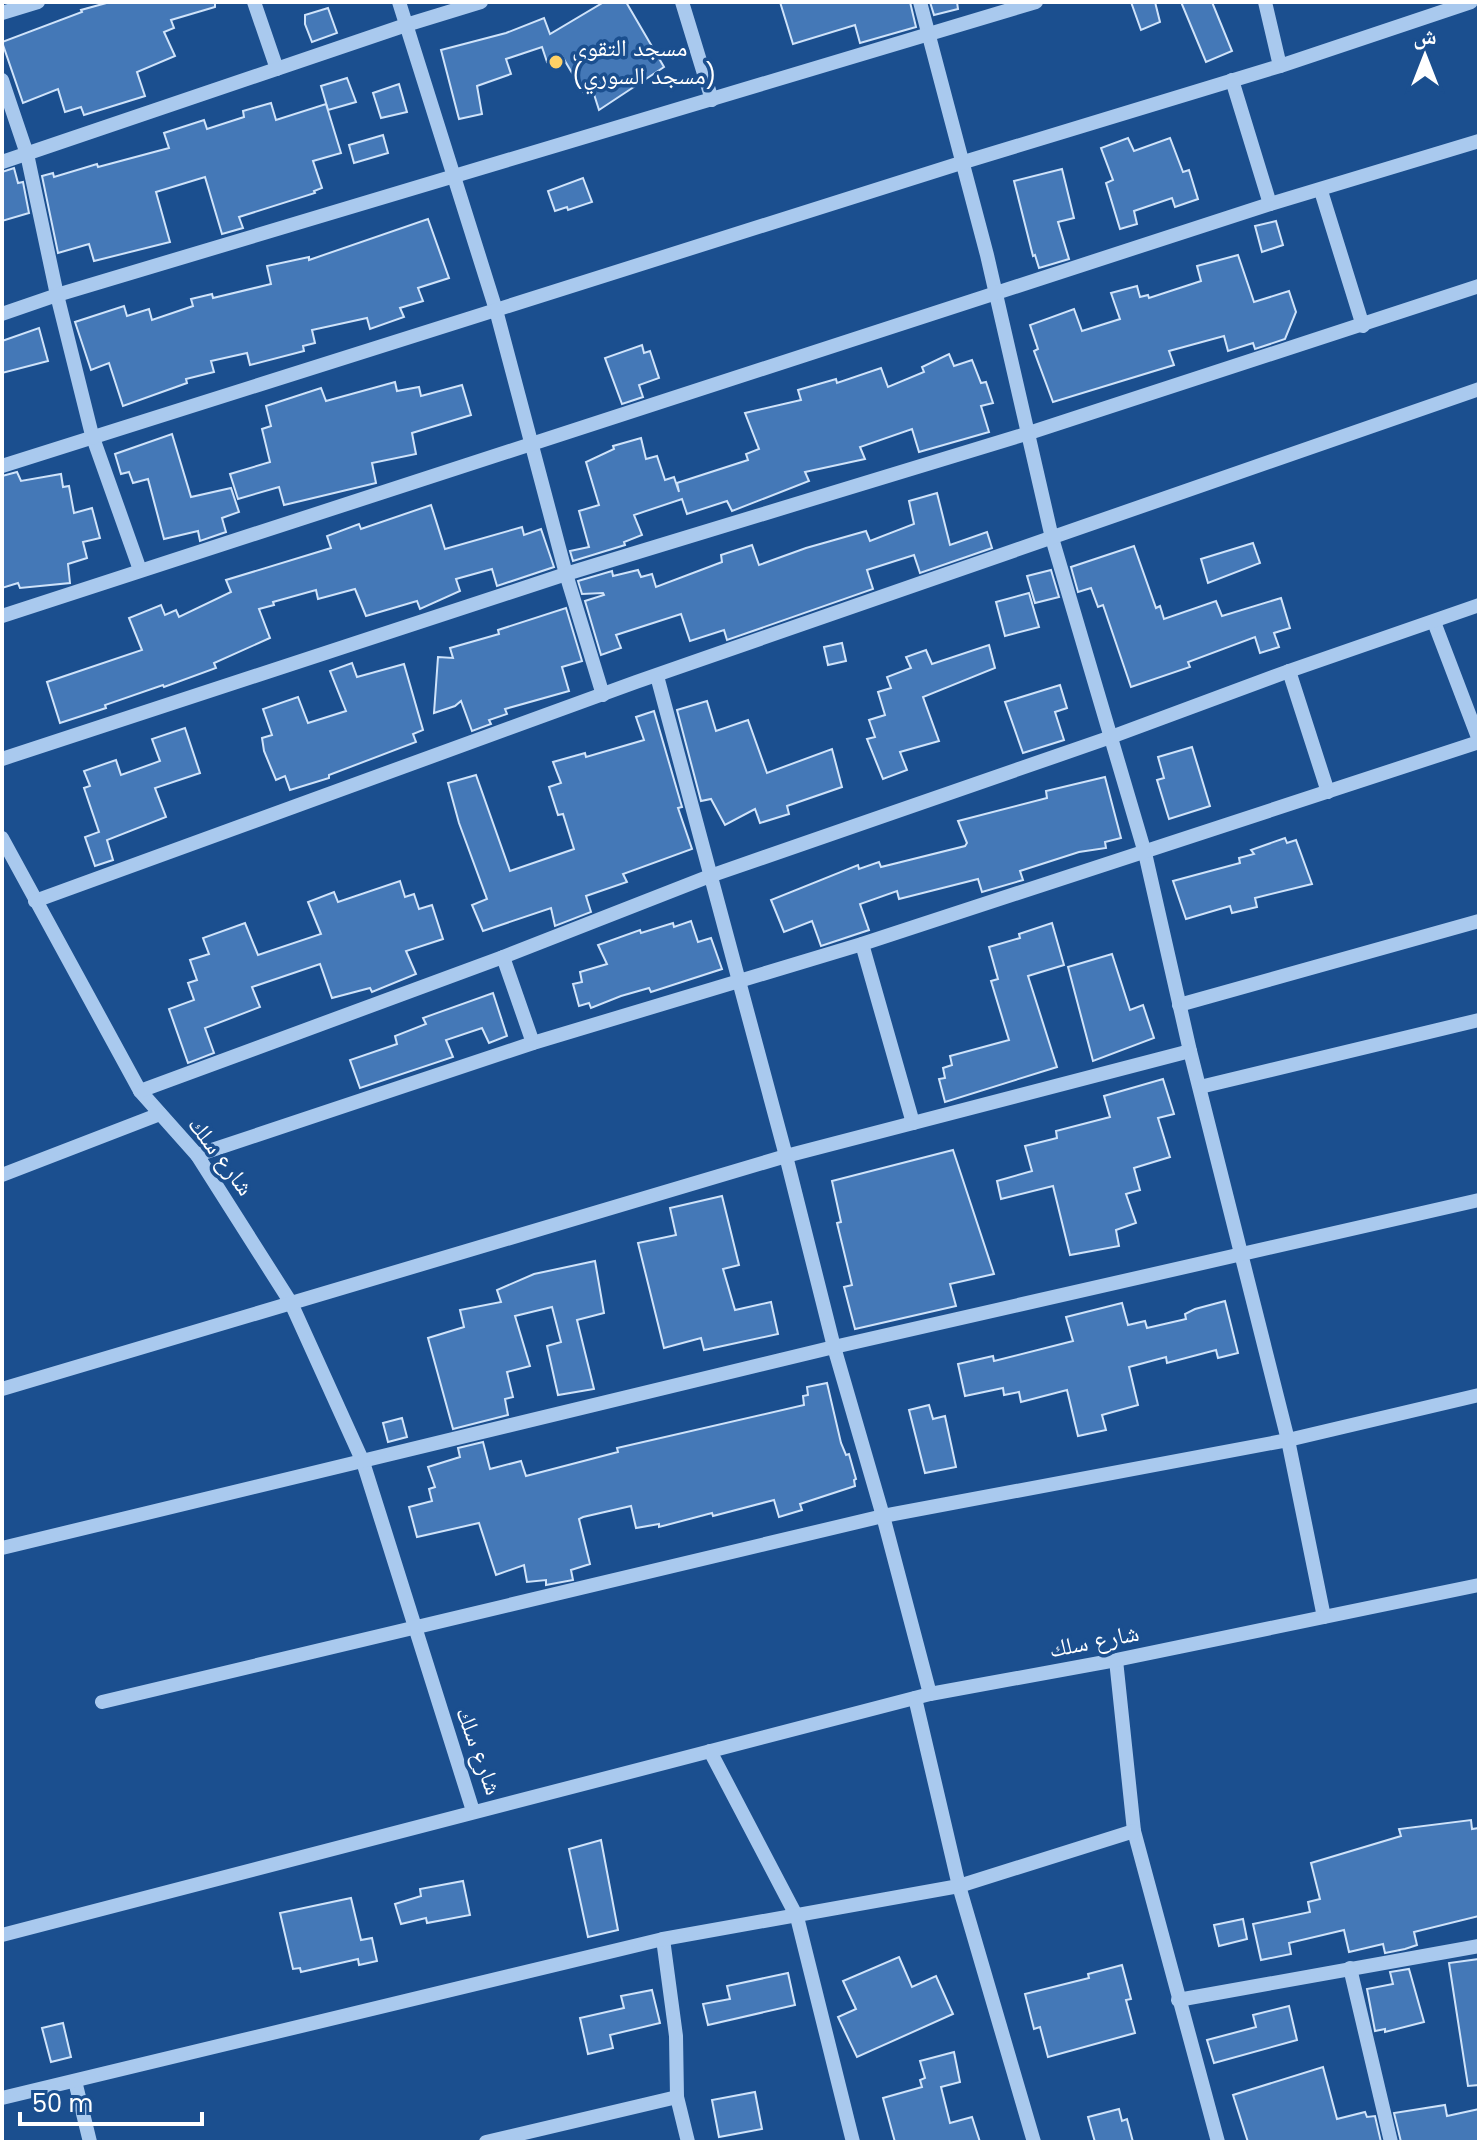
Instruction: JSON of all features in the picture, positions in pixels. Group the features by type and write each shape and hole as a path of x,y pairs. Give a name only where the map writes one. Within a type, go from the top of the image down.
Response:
{"street":[{"path":"2,13 38,2"},
{"path":"254,2 277,69"},
{"path":"399,2 496,310 566,574 603,695"},
{"path":"2,162 481,2"},
{"path":"682,2 712,100"},
{"path":"920,2 964,162 1052,538 1145,853 1190,1051 1288,1440 1324,1617"},
{"path":"2,314 1036,2"},
{"path":"1265,2 1280,66"},
{"path":"2,466 92,435 964,162 1280,66 1471,2"},
{"path":"2,80 27,154 57,295 92,435 140,570"},
{"path":"1232,80 1270,204"},
{"path":"2,616 1270,204 1479,141"},
{"path":"1321,191 1363,326"},
{"path":"2,759 566,574 1029,433 1479,286"},
{"path":"35,901 603,695 1479,389"},
{"path":"140,1091 503,957 710,876 1479,605"},
{"path":"197,1155 533,1043 862,944 1145,853 1479,741 1434,622"},
{"path":"1289,671 1328,792"},
{"path":"657,676 834,1347 883,1516 923,1696 959,1886 1034,2142"},
{"name":"شارع سلك","path":"2,838 140,1091 197,1155 291,1303 363,1462 473,1811 923,1696 1116,1660 1479,1585"},
{"path":"1179,1005 1479,921"},
{"path":"862,944 913,1123"},
{"path":"503,957 533,1043"},
{"path":"1200,1087 1479,1020"},
{"path":"2,1389 786,1156 1190,1051"},
{"path":"2,1175 160,1114"},
{"path":"2,1548 834,1347 1479,1200"},
{"path":"102,1702 883,1516 1288,1440 1479,1395"},
{"path":"1116,1660 1134,1831 1218,2142"},
{"path":"710,1751 797,1917 853,2142"},
{"path":"2,1935 473,1811"},
{"path":"2,2098 663,1939 959,1886 1134,1831"},
{"path":"663,1939 676,2036 677,2097 688,2142"},
{"path":"1178,2000 1479,1946"},
{"path":"1350,1968 1391,2142"},
{"path":"75,2081 90,2142"},
{"path":"486,2142 532,2136 677,2097"}],"building":[{"path":"110,2 215,2 215,7 171,20 174,28 164,32 175,56 137,72 145,96 84,115 81,107 65,112 58,89 23,103 2,42 81,10"},
{"path":"604,2 626,2 664,67 599,110 592,88 584,93 562,56 547,62 542,47 506,59 511,74 477,86 482,114 459,119 441,50 506,33 544,18 550,34"},
{"path":"780,2 910,2 916,27 860,43 855,25 793,44"},
{"path":"930,2 957,2 958,9 934,15"},
{"path":"1131,2 1155,2 1160,22 1141,30"},
{"path":"1181,2 1212,2 1232,51 1206,62"},
{"path":"328,8 337,33 312,42 305,15"},
{"path":"347,78 356,102 328,110 321,86"},
{"path":"399,84 407,112 381,118 373,93"},
{"path":"271,103 276,120 326,104 341,153 313,161 322,188 315,193 239,217 243,228 222,234 205,177 156,192 170,242 94,261 89,244 58,253 42,176 53,173 54,177 169,148 164,133 204,120 207,129 244,117 243,111"},
{"path":"383,135 388,153 354,163 349,145"},
{"path":"1128,138 1134,151 1170,138 1183,172 1189,170 1198,199 1175,207 1172,198 1134,211 1137,224 1120,229 1106,183 1113,180 1101,148"},
{"path":"14,168 18,183 23,182 29,213 2,221 2,172"},
{"path":"1062,169 1074,218 1058,222 1069,259 1039,268 1033,256 1014,181"},
{"path":"583,178 592,202 555,211 548,191"},
{"path":"428,219 449,278 418,288 423,301 400,308 404,317 370,329 367,318 312,330 315,343 303,346 304,351 250,365 247,353 211,361 214,372 186,379 187,383 123,406 109,363 91,370 75,322 124,306 127,316 149,309 152,320 193,306 191,299 212,294 213,298 271,284 267,266 309,257 309,260"},
{"path":"1276,221 1283,245 1262,252 1255,226"},
{"path":"1238,255 1254,302 1289,291 1296,312 1285,339 1255,349 1253,343 1228,351 1224,336 1169,351 1174,365 1053,402 1034,351 1038,349 1030,325 1074,309 1082,331 1120,319 1111,293 1137,286 1140,297 1148,295 1149,298 1201,281 1197,266"},
{"path":"39,328 48,361 2,373 2,341"},
{"path":"642,345 644,353 650,351 659,378 639,385 643,397 622,404 605,358"},
{"path":"949,354 954,366 972,360 981,383 986,382 993,403 981,406 989,432 919,452 912,429 860,447 865,459 805,472 809,481 732,511 727,501 687,514 682,499 634,515 642,535 624,542 625,545 573,561 570,551 589,547 579,511 599,505 586,462 614,449 613,446 641,438 646,459 657,456 665,480 674,477 679,492 677,483 748,460 746,454 759,449 745,413 801,400 798,390 836,379 837,383 881,368 888,387 924,372 922,367"},
{"path":"395,382 397,391 419,387 421,396 462,385 471,415 412,433 416,454 372,463 376,483 284,505 279,487 238,499 230,474 270,462 262,429 271,426 266,406 321,388 326,401"},
{"path":"172,434 191,497 231,488 239,512 222,518 226,532 200,541 198,531 164,539 148,479 133,483 129,472 121,474 115,454"},
{"path":"17,472 21,481 61,474 63,487 69,486 74,513 92,508 100,538 83,542 87,558 68,564 70,583 20,588 18,583 2,588 2,476"},
{"path":"937,493 950,545 987,532 992,548 920,573 914,555 867,570 873,589 727,640 724,630 690,641 681,614 616,635 621,648 601,655 585,601 604,595 582,594 578,581 612,571 613,576 638,570 641,577 652,574 656,587 722,562 721,555 752,545 759,565 866,531 870,541 914,524 909,501"},
{"path":"431,505 445,549 522,527 524,535 541,529 554,567 497,586 492,569 456,579 460,591 420,609 417,601 366,616 355,589 318,599 316,590 273,602 274,605 259,609 270,638 214,663 216,668 60,723 47,682 142,650 129,618 161,605 165,615 176,610 179,617 231,592 226,580 331,548 327,536 359,524 361,529"},
{"path":"1253,543 1260,563 1208,583 1201,559"},
{"path":"1134,546 1156,608 1160,606 1164,619 1216,601 1222,616 1281,598 1290,628 1274,633 1279,647 1260,653 1255,637 1188,662 1190,667 1131,687 1103,605 1098,607 1091,588 1078,592 1071,567"},
{"path":"1051,570 1059,597 1035,603 1027,576"},
{"path":"1029,593 1039,627 1005,636 996,602"},
{"path":"566,608 582,661 562,667 569,691 505,709 507,714 489,720 491,724 472,731 461,701 434,713 438,657 453,658 450,648 499,634 498,630"},
{"path":"842,643 846,661 828,665 824,647"},
{"path":"989,645 995,668 923,697 939,741 900,752 907,770 883,779 867,739 875,737 869,720 885,715 878,692 891,688 887,677 911,668 906,657 926,650 932,664"},
{"path":"352,663 357,677 404,664 423,730 413,734 416,742 329,775 329,778 290,790 285,776 276,780 264,751 262,738 272,735 263,709 298,697 308,723 346,711 330,671"},
{"path":"1060,685 1067,708 1055,712 1064,740 1023,753 1005,702"},
{"path":"707,701 716,731 748,720 767,773 832,749 842,787 787,806 789,814 760,823 755,809 725,825 711,799 701,801 677,710"},
{"path":"654,711 682,807 678,808 692,849 623,874 627,882 586,896 591,912 555,926 551,908 483,931 472,905 487,899 448,783 476,775 510,871 574,849 563,814 558,815 549,787 561,783 553,762 585,753 586,757 644,740 636,717"},
{"path":"185,728 200,773 155,788 166,817 107,840 113,860 95,866 85,837 99,832 84,788 90,786 84,771 116,760 121,775 160,761 152,739"},
{"path":"1192,747 1210,806 1169,819 1157,780 1164,778 1158,757"},
{"path":"1105,777 1121,838 1105,842 1106,848 1079,852 1020,871 1023,880 982,892 978,879 899,899 897,891 860,904 869,930 821,946 812,921 784,932 771,900 858,865 859,869 879,862 881,867 965,846 967,843 958,821 1047,798 1046,791"},
{"path":"1285,838 1287,843 1296,840 1312,884 1255,898 1257,907 1232,913 1230,906 1186,919 1173,881 1240,863 1239,858 1254,854 1251,850"},
{"path":"400,881 405,897 414,894 419,909 432,905 443,939 406,951 416,974 372,992 370,988 332,998 320,964 252,987 260,1007 205,1028 214,1053 188,1063 169,1009 194,1000 188,983 197,980 190,960 209,954 203,938 245,923 258,955 321,934 308,902 334,892 338,902"},
{"path":"691,921 698,942 711,938 722,969 651,992 649,988 621,996 591,1008 589,1003 579,1006 573,984 582,982 580,972 607,964 598,945 640,930 641,933"},
{"path":"1052,923 1064,965 1028,976 1057,1067 945,1102 939,1079 945,1078 943,1068 952,1065 950,1056 1009,1040 991,981 998,979 989,947 1020,938 1019,934"},
{"path":"1112,954 1130,1010 1143,1005 1154,1038 1093,1061 1068,967"},
{"path":"493,993 507,1036 489,1043 482,1028 446,1040 453,1057 360,1088 350,1060 397,1044 395,1036 426,1024 423,1018"},
{"path":"1163,1079 1174,1114 1158,1118 1170,1157 1134,1168 1140,1190 1126,1194 1136,1223 1116,1230 1119,1246 1070,1255 1053,1186 1001,1199 997,1181 1032,1171 1025,1146 1057,1138 1056,1131 1110,1117 1104,1096"},
{"path":"953,1150 994,1274 950,1284 956,1306 855,1329 844,1287 852,1285 837,1223 841,1222 832,1181"},
{"path":"722,1196 739,1265 723,1269 735,1310 771,1302 778,1334 704,1350 701,1338 664,1348 638,1243 676,1235 670,1208"},
{"path":"595,1261 604,1313 577,1320 594,1389 558,1395 547,1346 561,1342 552,1307 515,1316 530,1366 507,1372 513,1397 505,1399 508,1415 453,1429 428,1338 464,1327 460,1310 501,1302 497,1290 534,1274"},
{"path":"1225,1301 1238,1353 1218,1358 1216,1350 1167,1363 1166,1357 1129,1367 1138,1405 1102,1415 1106,1430 1078,1436 1067,1390 1021,1402 1019,1392 1004,1395 1003,1388 965,1396 958,1364 993,1356 994,1361 1073,1341 1066,1317 1122,1303 1128,1325 1145,1321 1147,1328 1186,1319 1185,1314 1195,1309"},
{"path":"827,1383 841,1443 846,1455 849,1454 856,1479 855,1486 800,1504 802,1510 779,1517 774,1500 659,1527 659,1524 636,1528 631,1506 583,1517 579,1519 590,1564 571,1570 573,1580 546,1585 546,1580 527,1582 524,1565 496,1575 479,1523 417,1537 409,1507 432,1501 429,1489 435,1487 428,1467 460,1457 458,1448 483,1442 490,1469 521,1461 526,1476 618,1452 617,1448 804,1405 803,1396 808,1395 807,1387"},
{"path":"929,1405 933,1419 945,1416 956,1467 925,1473 909,1410"},
{"path":"402,1418 407,1437 388,1442 383,1423"},
{"path":"1471,1820 1472,1829 1479,1828 1479,1916 1414,1932 1417,1945 1405,1949 1385,1953 1383,1944 1349,1952 1344,1930 1289,1943 1291,1954 1261,1960 1253,1924 1310,1912 1308,1902 1320,1899 1311,1863 1401,1836 1399,1829"},
{"path":"601,1840 618,1930 588,1937 569,1849"},
{"path":"463,1881 470,1915 427,1923 426,1918 401,1924 395,1904 421,1896 420,1889"},
{"path":"351,1898 361,1940 372,1938 377,1961 359,1965 358,1959 301,1972 300,1968 293,1969 280,1913"},
{"path":"1243,1919 1247,1939 1219,1946 1214,1925"},
{"path":"899,1957 912,1987 936,1976 953,2014 857,2057 838,2017 856,2009 843,1981"},
{"path":"1479,1959 1479,2085 1468,2086 1449,1963"},
{"path":"1122,1965 1131,1999 1126,2000 1135,2033 1048,2057 1040,2027 1034,2029 1025,1994 1089,1978 1088,1974"},
{"path":"1409,1969 1424,2022 1385,2032 1385,2029 1375,2031 1367,1989 1393,1984 1390,1972"},
{"path":"788,1973 795,2005 708,2025 703,2004 730,1999 727,1986"},
{"path":"652,1990 660,2023 610,2035 613,2048 588,2054 580,2018 624,2008 621,1996"},
{"path":"1289,2006 1297,2040 1214,2063 1207,2040 1256,2027 1253,2015"},
{"path":"63,2023 71,2057 51,2062 42,2028"},
{"path":"954,2052 960,2082 941,2087 950,2123 972,2117 980,2142 895,2142 883,2098 922,2087 920,2080 925,2078 920,2061"},
{"path":"1323,2067 1337,2119 1365,2112 1367,2117 1375,2116 1381,2142 1248,2142 1233,2095"},
{"path":"755,2092 762,2129 719,2137 712,2100"},
{"path":"1445,2105 1447,2116 1479,2109 1479,2142 1401,2142 1394,2113"},
{"path":"1119,2109 1122,2121 1127,2119 1133,2142 1095,2142 1088,2117"}],"place":[{"name":"مسجد التقوى (مسجد السوري)","path":"556,62"}]}
